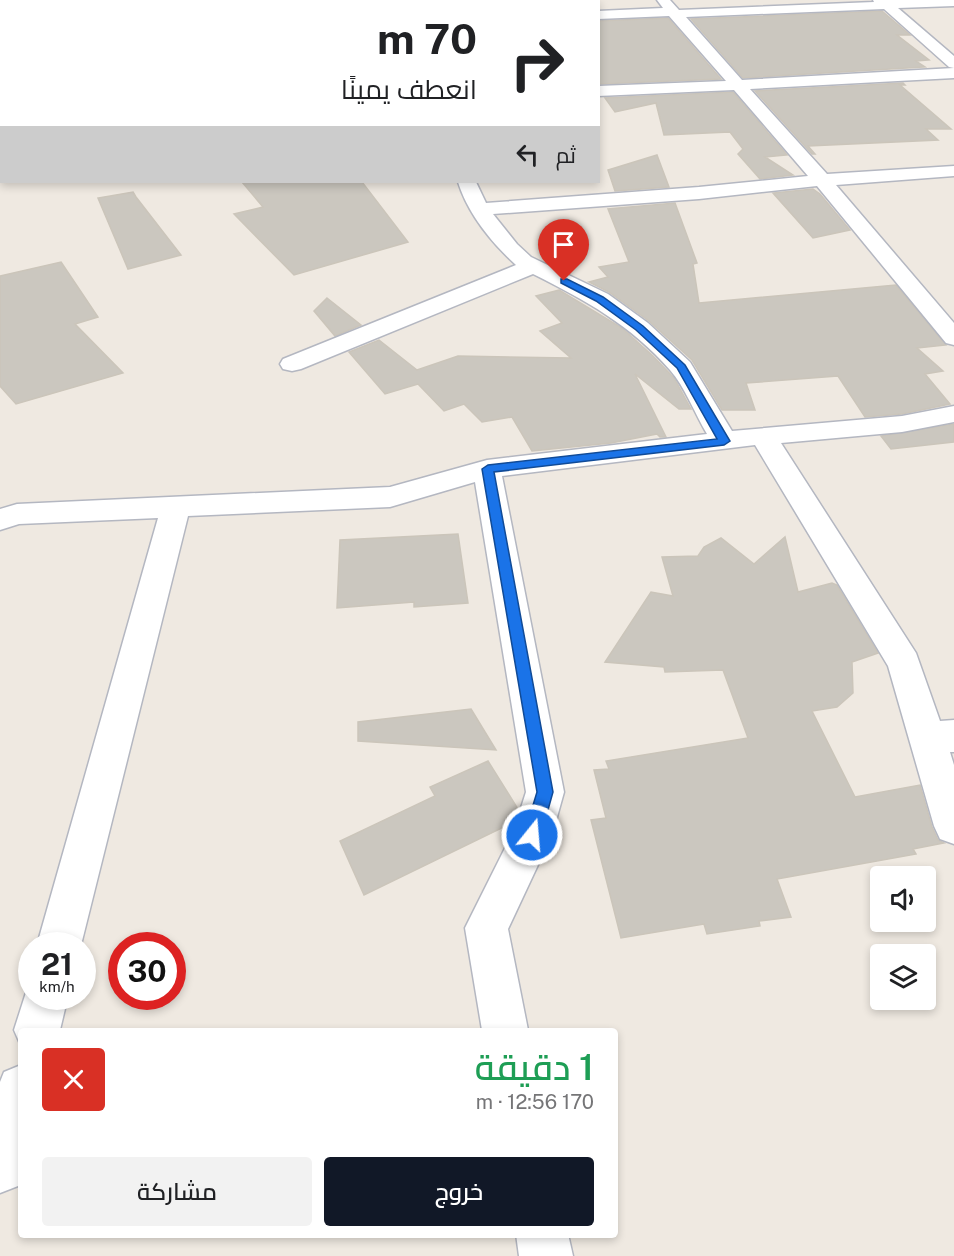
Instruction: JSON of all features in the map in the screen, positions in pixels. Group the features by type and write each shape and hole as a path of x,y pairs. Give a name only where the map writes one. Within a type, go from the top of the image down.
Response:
{"street":[{"path":"883,2 954,64"},
{"path":"600,15 670,8 954,2"},
{"path":"670,8 822,180 954,338"},
{"path":"600,91 954,73"},
{"path":"479,209 954,171"},
{"path":"467,183 479,209 510,249 534,266 600,299 640,328 681,367 724,441"},
{"path":"292,364 534,266"},
{"path":"0,520 16,514 390,497 488,469 763,436 902,424 954,414"},
{"path":"763,436 904,663 940,737 954,826"},
{"path":"488,469 545,792 532,835 486,928 505,1028"},
{"path":"63,932 177,506"},
{"path":"38,1028 42,1010"},
{"path":"0,1168 18,1100"},
{"path":"543,1238 546,1256"}],"building":[{"path":"882,11 910,35 897,35 929,60 916,61 925,67 743,78 691,19"},
{"path":"668,18 721,79 600,84 600,21"},
{"path":"903,83 905,85 900,85 951,129 926,129 938,140 808,146 815,154 812,154 755,91"},
{"path":"733,92 787,155 765,157 793,175 760,179 738,154 743,149 730,132 664,135 656,103 615,112 605,98"},
{"path":"657,155 669,187 615,191 608,170"},
{"path":"243,183 363,183 408,242 294,275 234,214 263,207"},
{"path":"813,189 820,194 850,230 813,238 773,193"},
{"path":"133,192 181,255 128,269 98,198"},
{"path":"675,203 697,263 693,264 699,303 896,285 946,345 917,348 943,371 925,374 950,404 902,414 865,417 838,376 746,383 755,410 722,410 692,360 649,321 609,292 589,282 608,277 599,267 629,262 608,209"},
{"path":"61,262 98,317 75,324 123,373 16,404 0,386 0,276"},
{"path":"559,290 622,328 674,378 691,409 679,409 635,374 666,437 660,437 657,434 611,443 532,451 512,417 482,422 464,404 444,411 418,384 385,394 349,352 379,340 417,370 458,356 571,358 540,331 562,323 536,296"},
{"path":"327,298 361,325 335,336 314,311"},
{"path":"954,424 954,442 891,449 881,436"},
{"path":"458,534 468,603 414,607 414,602 337,608 340,540"},
{"path":"785,537 798,592 832,583 837,585 878,653 852,662 853,693 837,707 812,711 855,797 920,785 932,827 938,840 944,843 913,849 916,854 777,879 791,917 759,921 760,926 707,934 704,924 621,938 591,820 606,818 594,770 609,769 606,761 748,738 723,670 665,672 664,667 605,662 651,592 673,596 662,557 698,556 704,547 721,538 754,564"},
{"path":"471,709 496,750 358,741 358,722"},
{"path":"488,761 518,809 514,822 364,895 340,841 435,796 430,787"}],"route":[{"path":"532,835 545,792 488,469 724,441 708,409 681,367 640,328 600,299 564,281"}]}
